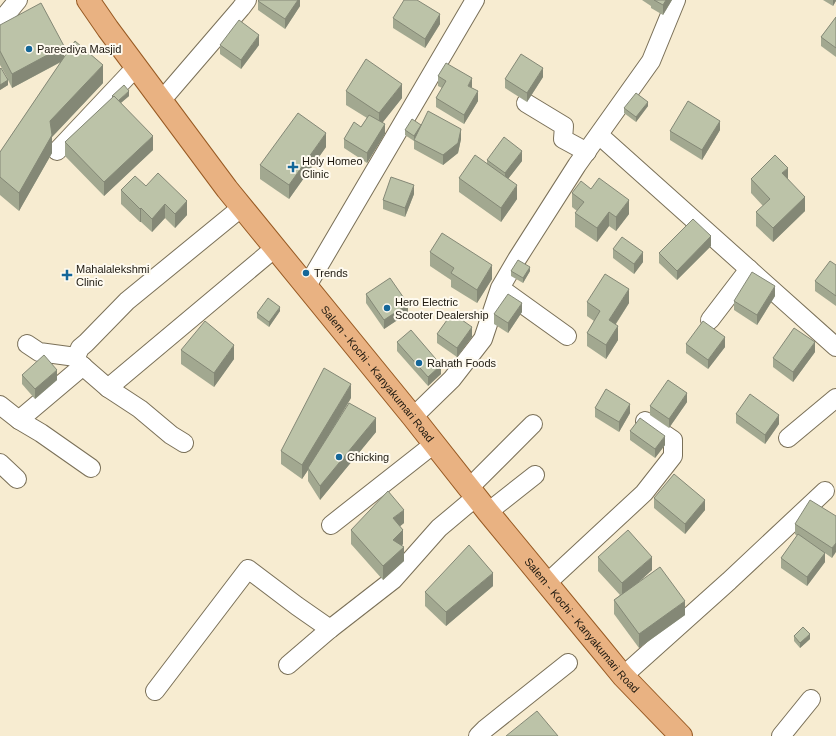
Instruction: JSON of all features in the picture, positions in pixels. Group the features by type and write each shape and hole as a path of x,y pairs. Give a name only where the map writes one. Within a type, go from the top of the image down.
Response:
{"main road":[{"name":"Salem - Kochi - Kanyakumari Road","path":"88,0 227,189 413,417 477,499 623,676 681,736"}],"street":[{"path":"0,22 18,0"},
{"path":"161,101 247,0"},
{"path":"307,286 475,0"},
{"path":"413,417 452,379 483,339 500,288 517,259 587,152 651,60 676,0"},
{"path":"57,151 136,67"},
{"path":"526,103 564,126 563,139 587,152"},
{"path":"599,135 836,347"},
{"path":"20,420 79,361 80,348 86,344 127,301 242,207"},
{"path":"108,388 275,248"},
{"path":"710,320 748,269"},
{"path":"500,288 567,336"},
{"path":"27,344 39,352 79,361 108,388 184,443"},
{"path":"788,438 836,398"},
{"path":"0,404 20,420 92,468"},
{"path":"547,583 644,493 673,456 673,440 645,421"},
{"path":"477,499 533,424"},
{"path":"331,524 434,444"},
{"path":"0,463 17,479"},
{"path":"288,665 330,628 393,580 439,528 477,499 535,475"},
{"path":"623,676 729,581 825,491"},
{"path":"155,692 248,569 297,606 330,628"},
{"path":"478,736 568,663"},
{"path":"781,736 811,699"}],"building":[{"path":"298,0 285,19 258,1"},
{"path":"404,0 417,0 440,14 425,39 393,18"},
{"path":"654,0 666,0 663,5"},
{"name":"Pareediya Masjid","path":"41,3 64,46 12,74 0,51 0,25"},
{"path":"836,17 836,48 821,37"},
{"path":"239,20 259,35 241,60 220,45"},
{"path":"75,41 103,65 50,121 52,135 19,193 0,177 0,152"},
{"path":"521,54 543,68 527,93 505,79"},
{"path":"366,59 402,84 379,113 346,91"},
{"path":"446,63 472,78 468,86 478,91 464,115 436,98 446,81 438,76"},
{"path":"1,68 8,80 0,85 0,69"},
{"path":"124,85 129,91 118,101 114,96 112,96"},
{"path":"636,93 648,102 636,117 624,108"},
{"path":"114,96 153,136 104,182 65,142"},
{"path":"688,101 720,121 702,150 670,131"},
{"path":"428,111 461,129 458,143 443,155 414,140"},
{"path":"298,113 326,133 289,185 260,165"},
{"path":"369,115 385,124 367,153 344,139 354,122 361,127"},
{"path":"412,119 421,125 414,136 405,130"},
{"path":"504,137 522,151 505,173 487,160"},
{"path":"475,155 517,185 501,208 459,178"},
{"path":"775,155 788,168 782,173 805,197 773,228 756,212 770,199 751,179"},
{"path":"158,173 187,201 175,214 165,204 152,219 121,190 135,176 146,186"},
{"path":"391,177 414,185 405,208 383,200"},
{"path":"599,178 629,200 616,217 609,212 597,228 575,213 584,202 572,193 581,181 591,189"},
{"path":"693,219 711,236 677,271 659,253"},
{"path":"442,233 492,265 477,290 451,273 454,268 430,252"},
{"path":"622,237 643,252 634,264 613,249"},
{"path":"518,260 530,267 523,278 511,271"},
{"path":"830,261 836,265 836,296 815,281"},
{"path":"752,272 775,286 757,315 734,301"},
{"path":"605,274 629,289 609,320 618,326 606,345 587,333 600,311 587,302"},
{"name":"Hero Electric Scooter Dealership","path":"390,278 408,304 384,320 366,294"},
{"path":"508,294 522,303 508,323 494,314"},
{"path":"268,298 280,307 269,322 257,313"},
{"path":"452,313 472,327 457,348 437,334"},
{"path":"205,321 234,345 214,373 181,350"},
{"path":"703,321 725,337 708,360 686,344"},
{"path":"794,328 815,342 793,372 773,358"},
{"path":"411,330 441,365 428,377 397,342"},
{"path":"44,355 57,370 35,389 22,375"},
{"path":"324,368 351,384 302,465 281,451"},
{"path":"668,380 687,393 669,419 650,406"},
{"path":"606,389 630,404 619,422 595,408"},
{"path":"750,394 779,415 765,435 736,414"},
{"path":"349,403 376,418 320,486 308,468"},
{"path":"640,418 665,436 655,449 630,431"},
{"path":"674,474 705,500 685,524 654,498"},
{"path":"388,491 404,510 393,518 403,530 393,540 404,547 383,566 351,530"},
{"path":"810,500 836,516 836,543 832,548 795,524"},
{"path":"628,530 652,557 622,583 598,557"},
{"path":"798,534 825,553 807,577 781,558"},
{"path":"469,545 493,573 446,612 425,592"},
{"path":"660,567 685,601 639,634 614,600"},
{"path":"803,627 810,634 800,643 794,636"},
{"path":"537,711 558,736 506,736"}],"place":[{"name":"Pareediya Masjid","path":"29,49"},
{"name":"Holy Homeo Clinic","path":"293,167"},
{"name":"Trends","path":"306,273"},
{"name":"Mahalalekshmi Clinic","path":"67,275"},
{"name":"Hero Electric Scooter Dealership","path":"387,308"},
{"name":"Rahath Foods","path":"419,363"},
{"name":"Chicking","path":"339,457"}]}
